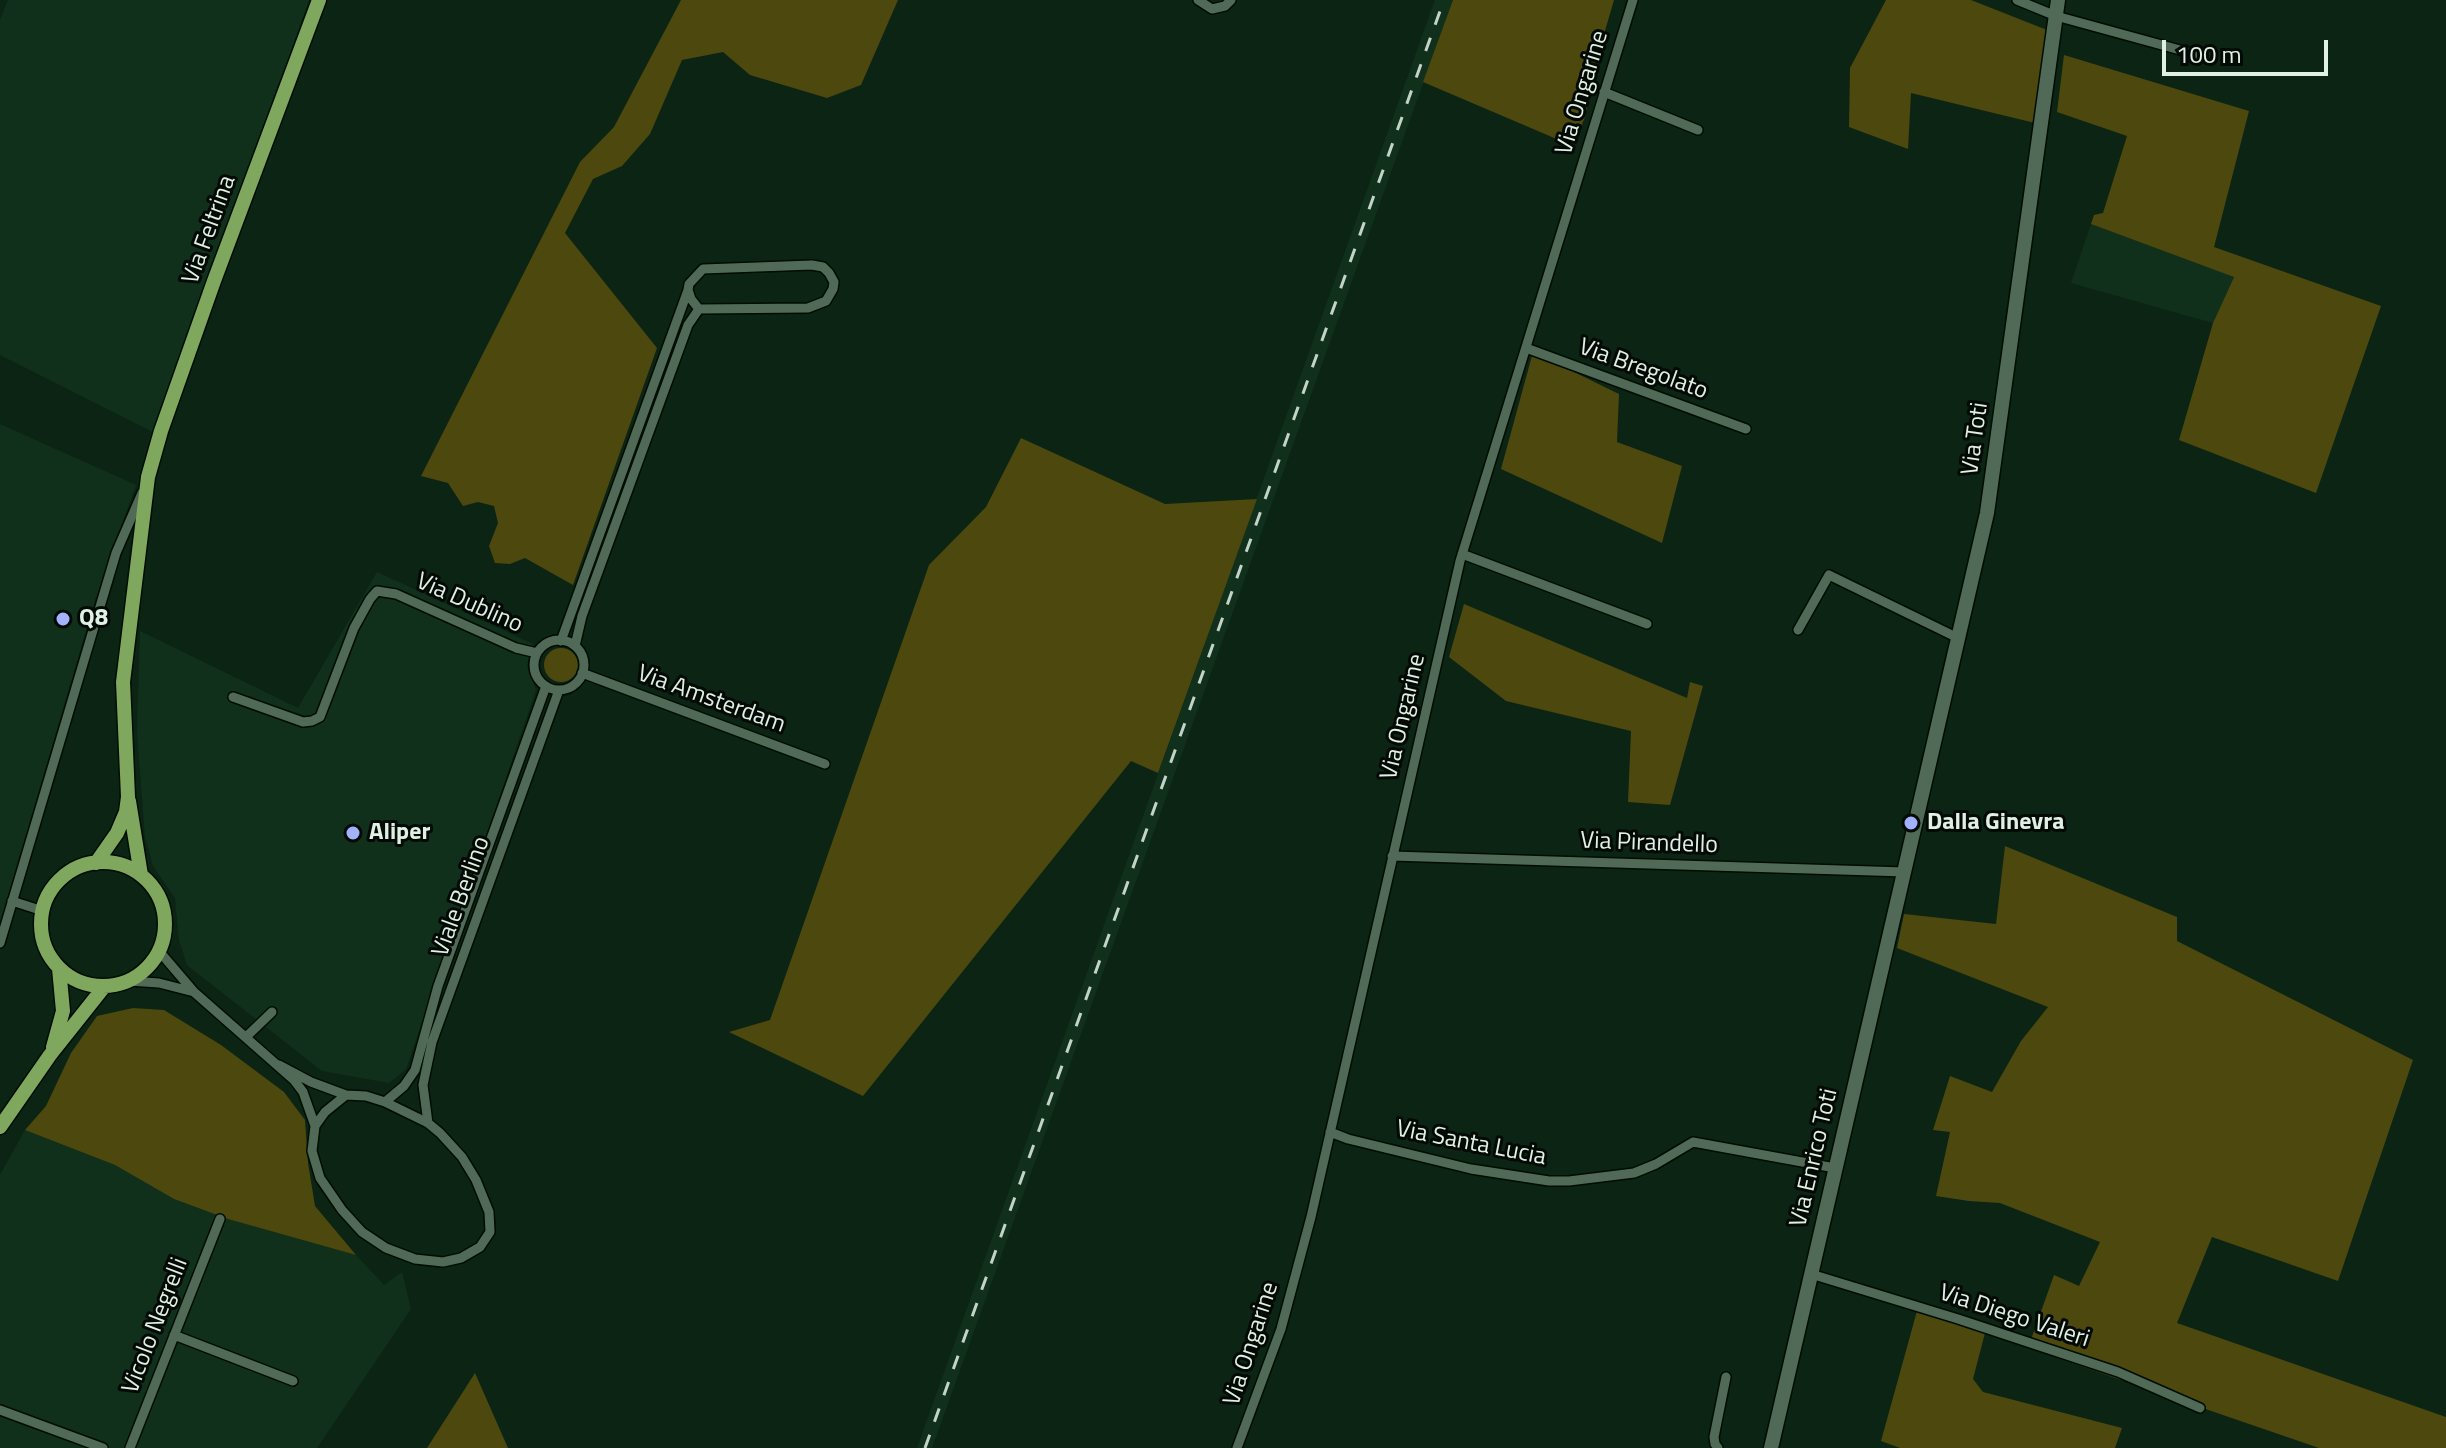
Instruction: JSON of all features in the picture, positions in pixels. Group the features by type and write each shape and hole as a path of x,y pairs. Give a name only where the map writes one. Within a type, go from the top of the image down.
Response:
{"main road":[{"name":"Via Feltrina","path":"159,951 165,931 164,910 155,891 141,875 128,797 123,682 148,477 214,281 319,0"},
{"name":"Via Toti","path":"1904,875 1994,474 2058,0"},
{"name":"Via Feltrina","path":"96,863 117,833 126,812 128,797"},
{"path":"141,875 127,867 96,863 78,868 62,878 50,893 43,911 44,941 59,968 80,982 104,987 129,981 147,969 159,951"},
{"name":"Via Enrico Toti","path":"1771,1448 1904,875"},
{"path":"50,1055 63,1011 59,968"},
{"path":"0,1127 50,1055 104,987"}],"street":[{"path":"1198,0 1212,9 1225,6 1231,0"},
{"name":"Via Ongarine","path":"1237,1448 1281,1329 1311,1217 1462,554 1633,0"},
{"path":"2017,0 2056,16 2202,56"},
{"path":"1604,92 1698,130"},
{"path":"561,641 689,284 695,276 703,269 812,265 823,267 834,282 828,299 808,308 699,309"},
{"path":"688,290 699,309"},
{"path":"575,646 582,616 688,325 699,309"},
{"name":"Via Bregolato","path":"1526,348 1746,429"},
{"name":"Via Feltrina","path":"0,943 113,564 148,477"},
{"path":"1462,554 1647,624"},
{"path":"1798,630 1829,575 1958,638"},
{"name":"Via Dublino","path":"233,697 303,722 320,717 354,628 377,591 396,594 516,648 537,653"},
{"path":"561,641 575,646 583,659 582,673 573,685 559,690 546,686 538,679 534,669 537,653 547,643 561,641"},
{"name":"Via Amsterdam","path":"582,673 825,764"},
{"name":"Viale Berlino","path":"385,1102 404,1086 415,1070 438,986 546,686"},
{"name":"Viale Berlino","path":"428,1123 423,1085 432,1042 559,690"},
{"name":"Via Pirandello","path":"1392,856 1904,875"},
{"path":"12,901 43,911"},
{"path":"159,951 194,992 279,1065 303,1092 315,1126 312,1151 320,1178 352,1221 386,1248 415,1259 443,1262 461,1258 480,1247 490,1232 489,1212 476,1180 462,1157 428,1123 385,1102 366,1096 346,1095 311,1082 279,1065"},
{"path":"129,981 159,983 194,992"},
{"path":"246,1037 272,1012"},
{"path":"315,1126 325,1112 346,1095"},
{"name":"Via Santa Lucia","path":"1330,1132 1471,1169 1549,1181 1634,1173 1693,1142 1835,1168"},
{"name":"Vicolo Negrelli","path":"130,1448 220,1219"},
{"name":"Via Diego Valeri","path":"1811,1274 2118,1372 2200,1408"},
{"path":"174,1335 293,1381"},
{"path":"1718,1448 1714,1437 1726,1377"},
{"path":"0,1410 103,1448"}],"shaded area":[{"path":"8,0 309,0 155,433 0,355 0,20"},
{"path":"681,0 898,0 861,85 827,98 750,75 723,52 682,60 650,134 622,166 593,179 565,233 657,348 573,585 525,558 510,564 495,563 489,546 498,523 494,506 478,502 463,506 448,483 421,476 580,162 614,127"},
{"path":"1435,0 1453,0 932,1448 917,1448"},
{"path":"1453,0 1614,0 1595,65 1585,117 1573,146 1423,82"},
{"path":"1886,0 1971,0 2047,30 2035,123 1911,93 1908,149 1849,127 1850,68"},
{"path":"2064,55 2249,111 2214,247 2381,306 2316,493 2179,440 2213,323 2234,277 2091,224 2094,215 2103,213 2127,136 2057,112"},
{"path":"2091,224 2234,276 2213,323 2071,283"},
{"path":"1533,352 1619,394 1617,442 1682,466 1662,543 1501,469"},
{"path":"0,424 136,485 95,600 0,923"},
{"path":"1021,438 1165,504 1257,499 1158,773 1131,761 863,1096 729,1032 770,1020 929,565 986,507"},
{"path":"377,572 533,644 527,666 536,690 406,1069 389,1083 322,1071 187,965 179,940 175,898 153,866 145,837 137,733 140,631 298,708"},
{"path":"1464,604 1687,698 1690,682 1703,686 1670,805 1628,802 1631,731 1506,701 1449,657"},
{"path":"561,648 573,653 578,665 573,677 561,682 549,677 544,665 549,653"},
{"path":"2005,846 2177,917 2177,941 2413,1060 2338,1281 2212,1237 2177,1323 2446,1417 2446,1448 2319,1448 2028,1348 2054,1275 2079,1286 2100,1242 2000,1203 1936,1196 1950,1132 1933,1130 1950,1076 1992,1092 2021,1041 2048,1007 1897,948 1904,914 1996,924"},
{"path":"133,1008 164,1010 221,1045 284,1092 305,1120 315,1206 356,1255 228,1219 174,1199 115,1165 25,1130 46,1106 71,1053 97,1016"},
{"path":"25,1130 115,1165 174,1199 228,1219 356,1255 384,1285 402,1272 411,1309 317,1448 0,1448 0,1175"},
{"path":"1917,1311 1985,1333 1973,1379 1983,1392 2122,1428 2115,1448 1900,1448 1881,1441"},
{"path":"475,1373 508,1448 427,1448"}],"railway":[{"path":"925,1448 1444,0"}],"place":[{"name":"Q8","path":"63,619"},
{"name":"Dalla Ginevra","path":"1911,823"},
{"name":"Aliper","path":"353,833"}]}
